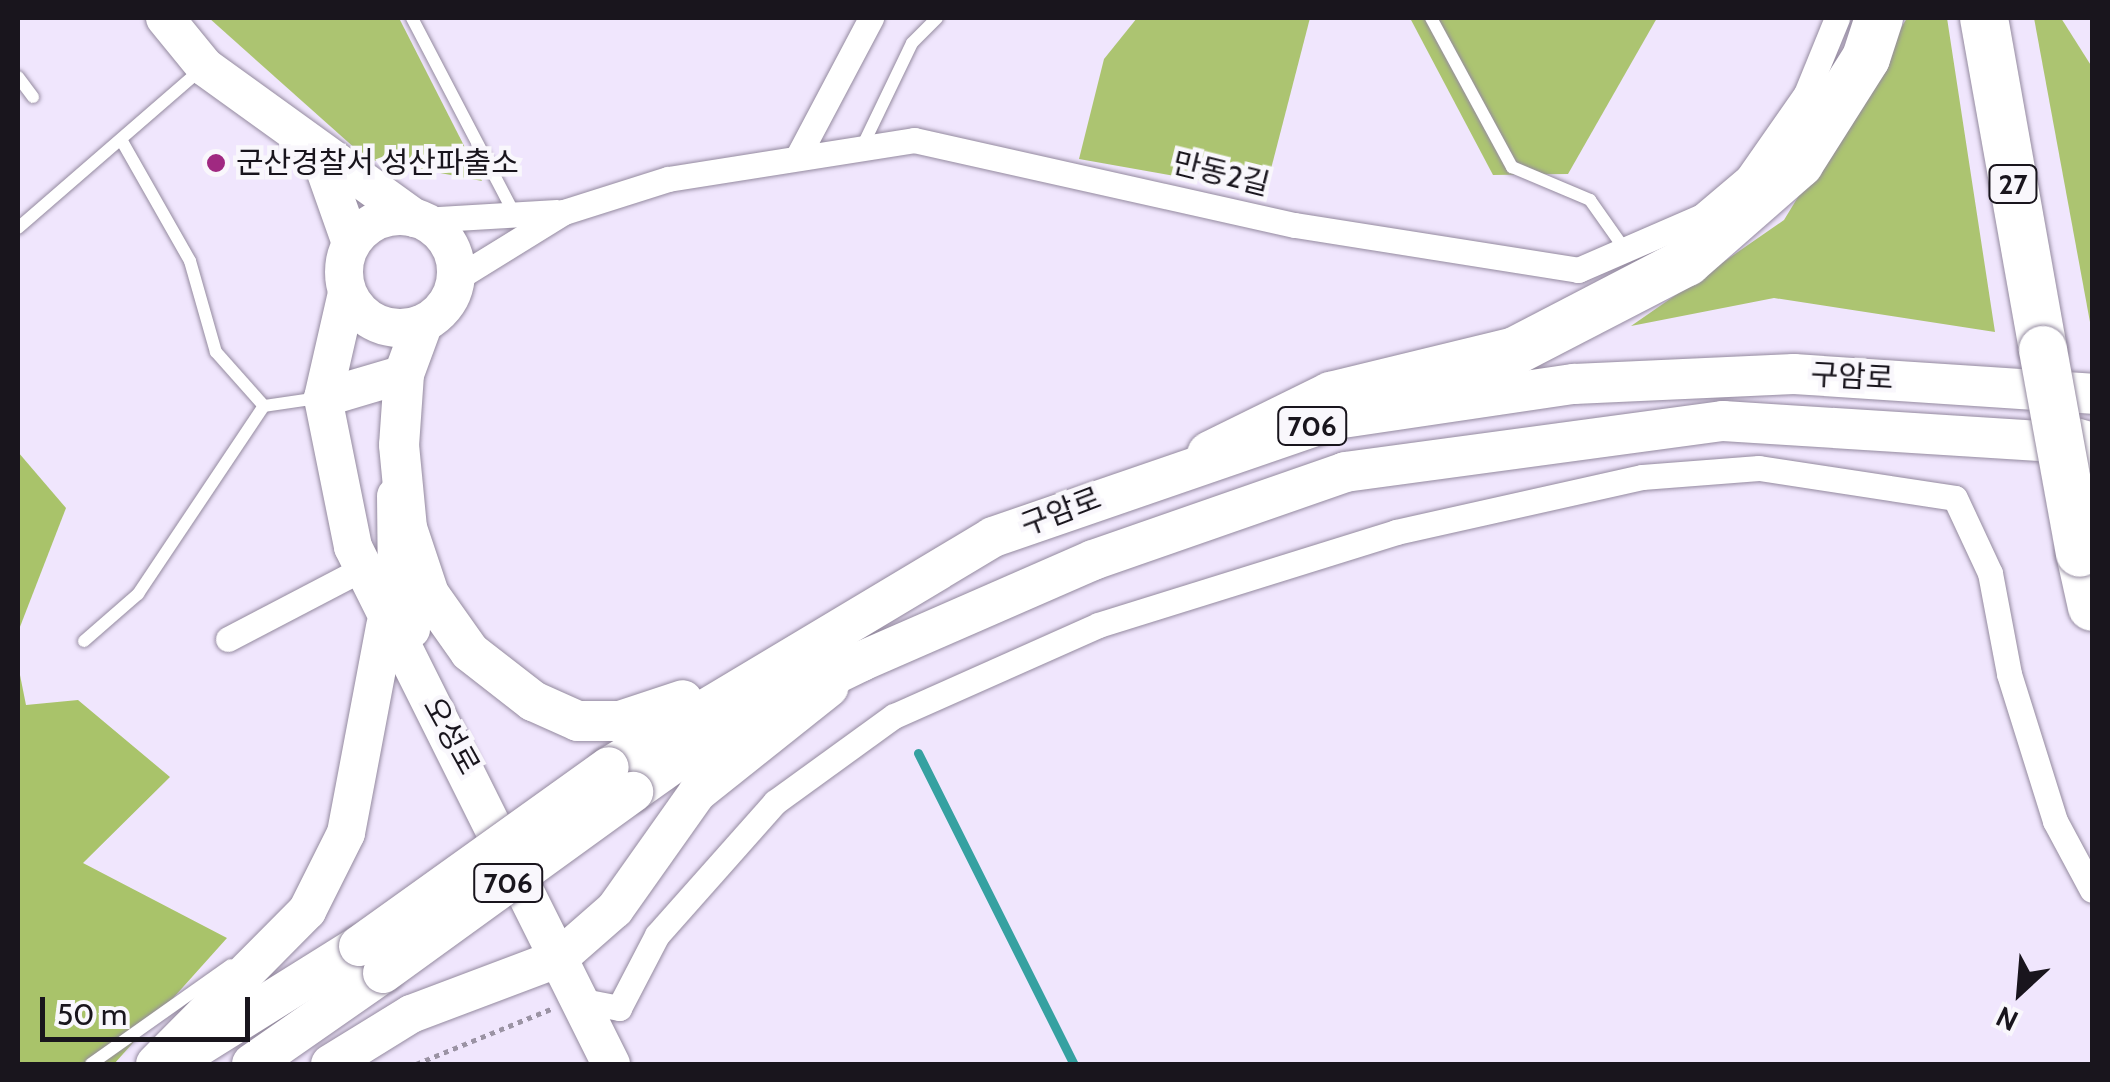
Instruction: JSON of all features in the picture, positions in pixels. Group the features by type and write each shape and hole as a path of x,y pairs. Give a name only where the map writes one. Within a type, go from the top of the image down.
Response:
{"highway":[{"path":"1211,455 1331,396 1515,351 1687,262 1799,164 1866,58 1879,18"},
{"name":"27","path":"1984,18 2057,350 2080,554 2092,607"},
{"path":"2013,18 2057,350 2088,449"}],"main road":[{"path":"169,19 205,66 418,219 454,254 457,278 445,306 422,325 404,374 399,446 398,596 450,728"},
{"path":"317,147 351,243 347,293 323,398 404,374"},
{"path":"351,243 378,220 418,219"},
{"path":"347,293 370,320 422,325"},
{"name":"구암로","path":"252,1064 371,960 621,780 739,681 992,538 1211,455 1336,419 1574,384 1794,374 2092,394"},
{"name":"오성로","path":"323,398 362,569 385,626 450,728 611,1064"},
{"name":"구암로","path":"621,780 862,661 1093,560 1345,472 1723,420 2088,449"},
{"path":"399,446 406,528 429,594 470,652 508,684 578,721 620,721 739,681"},
{"path":"156,1064 307,911 346,832 385,626"},
{"path":"330,1064 411,1014 558,958 616,909 697,793 862,661"},
{"name":"구암로","path":"170,1064 371,960"}],"street":[{"path":"799,154 871,18"},
{"name":"만동2길","path":"564,212 799,154 914,140 1519,268 1578,270 1702,216 1748,176 1806,94 1837,18"},
{"path":"418,219 564,212"},
{"path":"457,278 564,212"},
{"path":"578,1000 620,1008 657,935 775,802 894,716 1098,625 1396,532 1642,477 1759,468 1954,498 1990,572 2009,674 2055,821 2092,890"},
{"path":"228,639 362,569"}],"lane":[{"path":"412,18 515,214"},
{"path":"862,146 912,43 937,18"},
{"path":"1431,18 1512,167 1590,200 1626,250"},
{"path":"18,228 123,143 205,66"},
{"path":"18,77 34,96"},
{"path":"123,143 190,261 216,352 264,406"},
{"path":"84,640 138,594 264,406 323,398"},
{"path":"91,1064 307,911"}],"path":[{"path":"416,1064 578,1000"}],"green space":[{"path":"209,18 399,18 482,181 367,159"},
{"path":"1137,18 1310,18 1265,192 1079,159 1104,59"},
{"path":"1410,18 1657,18 1568,174 1493,175"},
{"path":"1907,18 1947,18 1995,332 1774,298 1631,326 1784,220"},
{"path":"2034,18 2061,18 2092,67 2092,333"},
{"path":"18,452 66,508 18,632"},
{"path":"18,665 26,705 78,700 170,777 83,863 227,938 114,1064 18,1064"}],"waterway":[{"path":"918,753 1074,1064"}],"place":[{"name":"군산경찰서 성산파출소","path":"216,163"}]}
